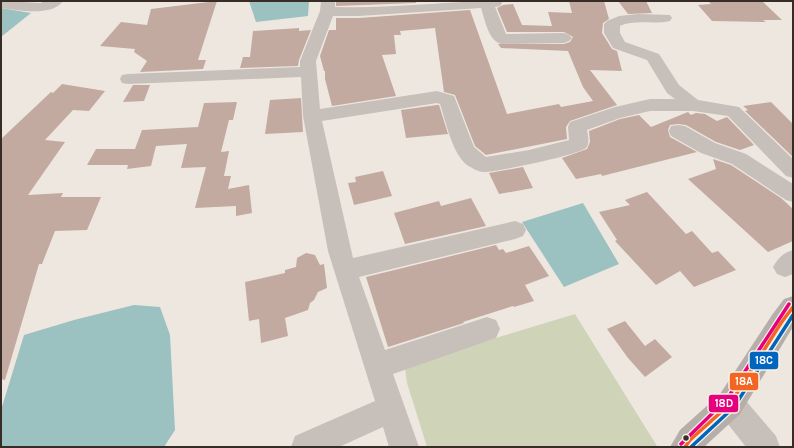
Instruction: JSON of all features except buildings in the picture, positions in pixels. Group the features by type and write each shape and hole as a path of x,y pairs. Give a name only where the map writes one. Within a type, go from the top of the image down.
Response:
{"main road":[{"path":"685,447 690,440 730,404 781,323 793,308"}],"street":[{"path":"1,4 43,7 56,1"},
{"path":"404,447 339,251 312,116 308,61 327,6 359,12 491,4 498,37 501,39 564,38"},
{"path":"657,7 665,18 624,19 612,24 612,33 619,45 653,57 673,89 693,105"},
{"path":"128,79 308,72"},
{"path":"312,116 444,97 448,100 465,150 472,159 483,165 529,157 570,147 579,143 577,127 614,113 650,105 693,105 732,111 793,171"},
{"path":"678,131 708,148 739,159 793,194"},
{"path":"345,270 515,230"},
{"path":"377,366 487,329"},
{"path":"730,404 765,447"},
{"path":"306,447 391,408"}],"green space":[{"path":"575,314 657,446 656,447 427,447 407,383 405,368 426,359"}],"water":[{"path":"249,1 309,1 308,16 256,22"},
{"path":"1,8 31,13 1,37"},
{"path":"583,203 619,264 564,287 522,222"},
{"path":"134,305 160,307 170,335 175,430 164,447 1,447 1,410 24,335 74,320"}],"transit line":[{"name":"18D","path":"681,444 727,399 789,304"},
{"name":"18A","path":"685,447 690,440 730,404 781,323 793,307"},
{"name":"18C","path":"691,447 734,407 793,315"}]}
